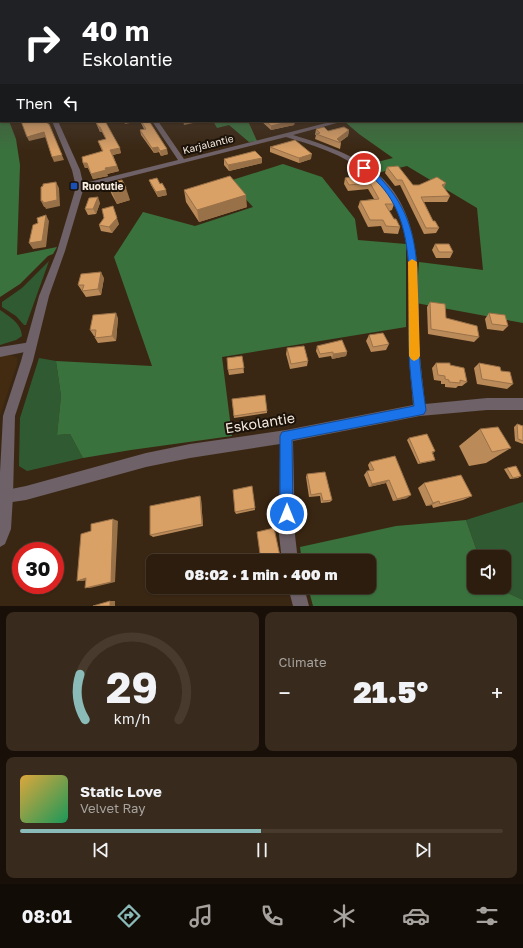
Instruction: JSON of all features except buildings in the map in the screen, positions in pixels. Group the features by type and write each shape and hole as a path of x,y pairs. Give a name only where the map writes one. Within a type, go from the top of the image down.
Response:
{"street":[{"path":"0,539 3,529 6,496 9,416 31,347 44,296 61,251 80,188 76,170 55,122"},
{"path":"156,122 182,161"},
{"name":"Karjalantie","path":"80,188 337,122"},
{"path":"286,135 334,152 368,171 382,182 400,208 410,235 412,252 414,349 420,410"},
{"path":"0,352 31,347"},
{"name":"Eskolantie","path":"6,496 26,493 146,460 190,451 286,436 420,410 487,404 523,404"},
{"path":"286,436 287,535 289,554"},
{"path":"298,594 301,606"}],"shaded area":[{"path":"10,355 17,358 17,364 0,416 0,356"}],"green space":[{"path":"0,122 9,122 16,139 20,165 17,255 57,247 53,254 48,256 20,284 0,297"},
{"path":"214,122 248,122 257,141 249,142 229,125 217,128"},
{"path":"345,122 523,122 523,323 416,303 419,262 483,270 477,208 407,166 377,173 365,165 393,158 359,134"},
{"path":"283,164 322,177 355,219 358,240 406,244 406,327 222,357 232,436 83,458 70,434 57,435 61,396 56,361 152,366 114,257 143,212 195,226 253,207 229,181"},
{"path":"49,261 26,325 24,325 16,316 2,307 2,302 22,288"},
{"path":"0,310 20,327 22,336 16,340 0,345"},
{"path":"39,358 56,361 61,396 57,435 70,434 83,458 27,471 19,466 20,418"},
{"path":"523,502 523,600 510,594 511,594 511,550 477,550 466,520"},
{"path":"466,520 477,550 467,550 467,594 510,594 523,600 523,606 313,606 310,594 376,594 376,554 301,554 300,547 396,526"}],"slow traffic":[{"path":"412,262 414,356"}],"place":[{"name":"Ruotutie","path":"74,186"}],"route":[{"path":"287,514 286,436 420,410 414,349 412,252 410,235 400,208 382,182 375,175 364,168"}]}
